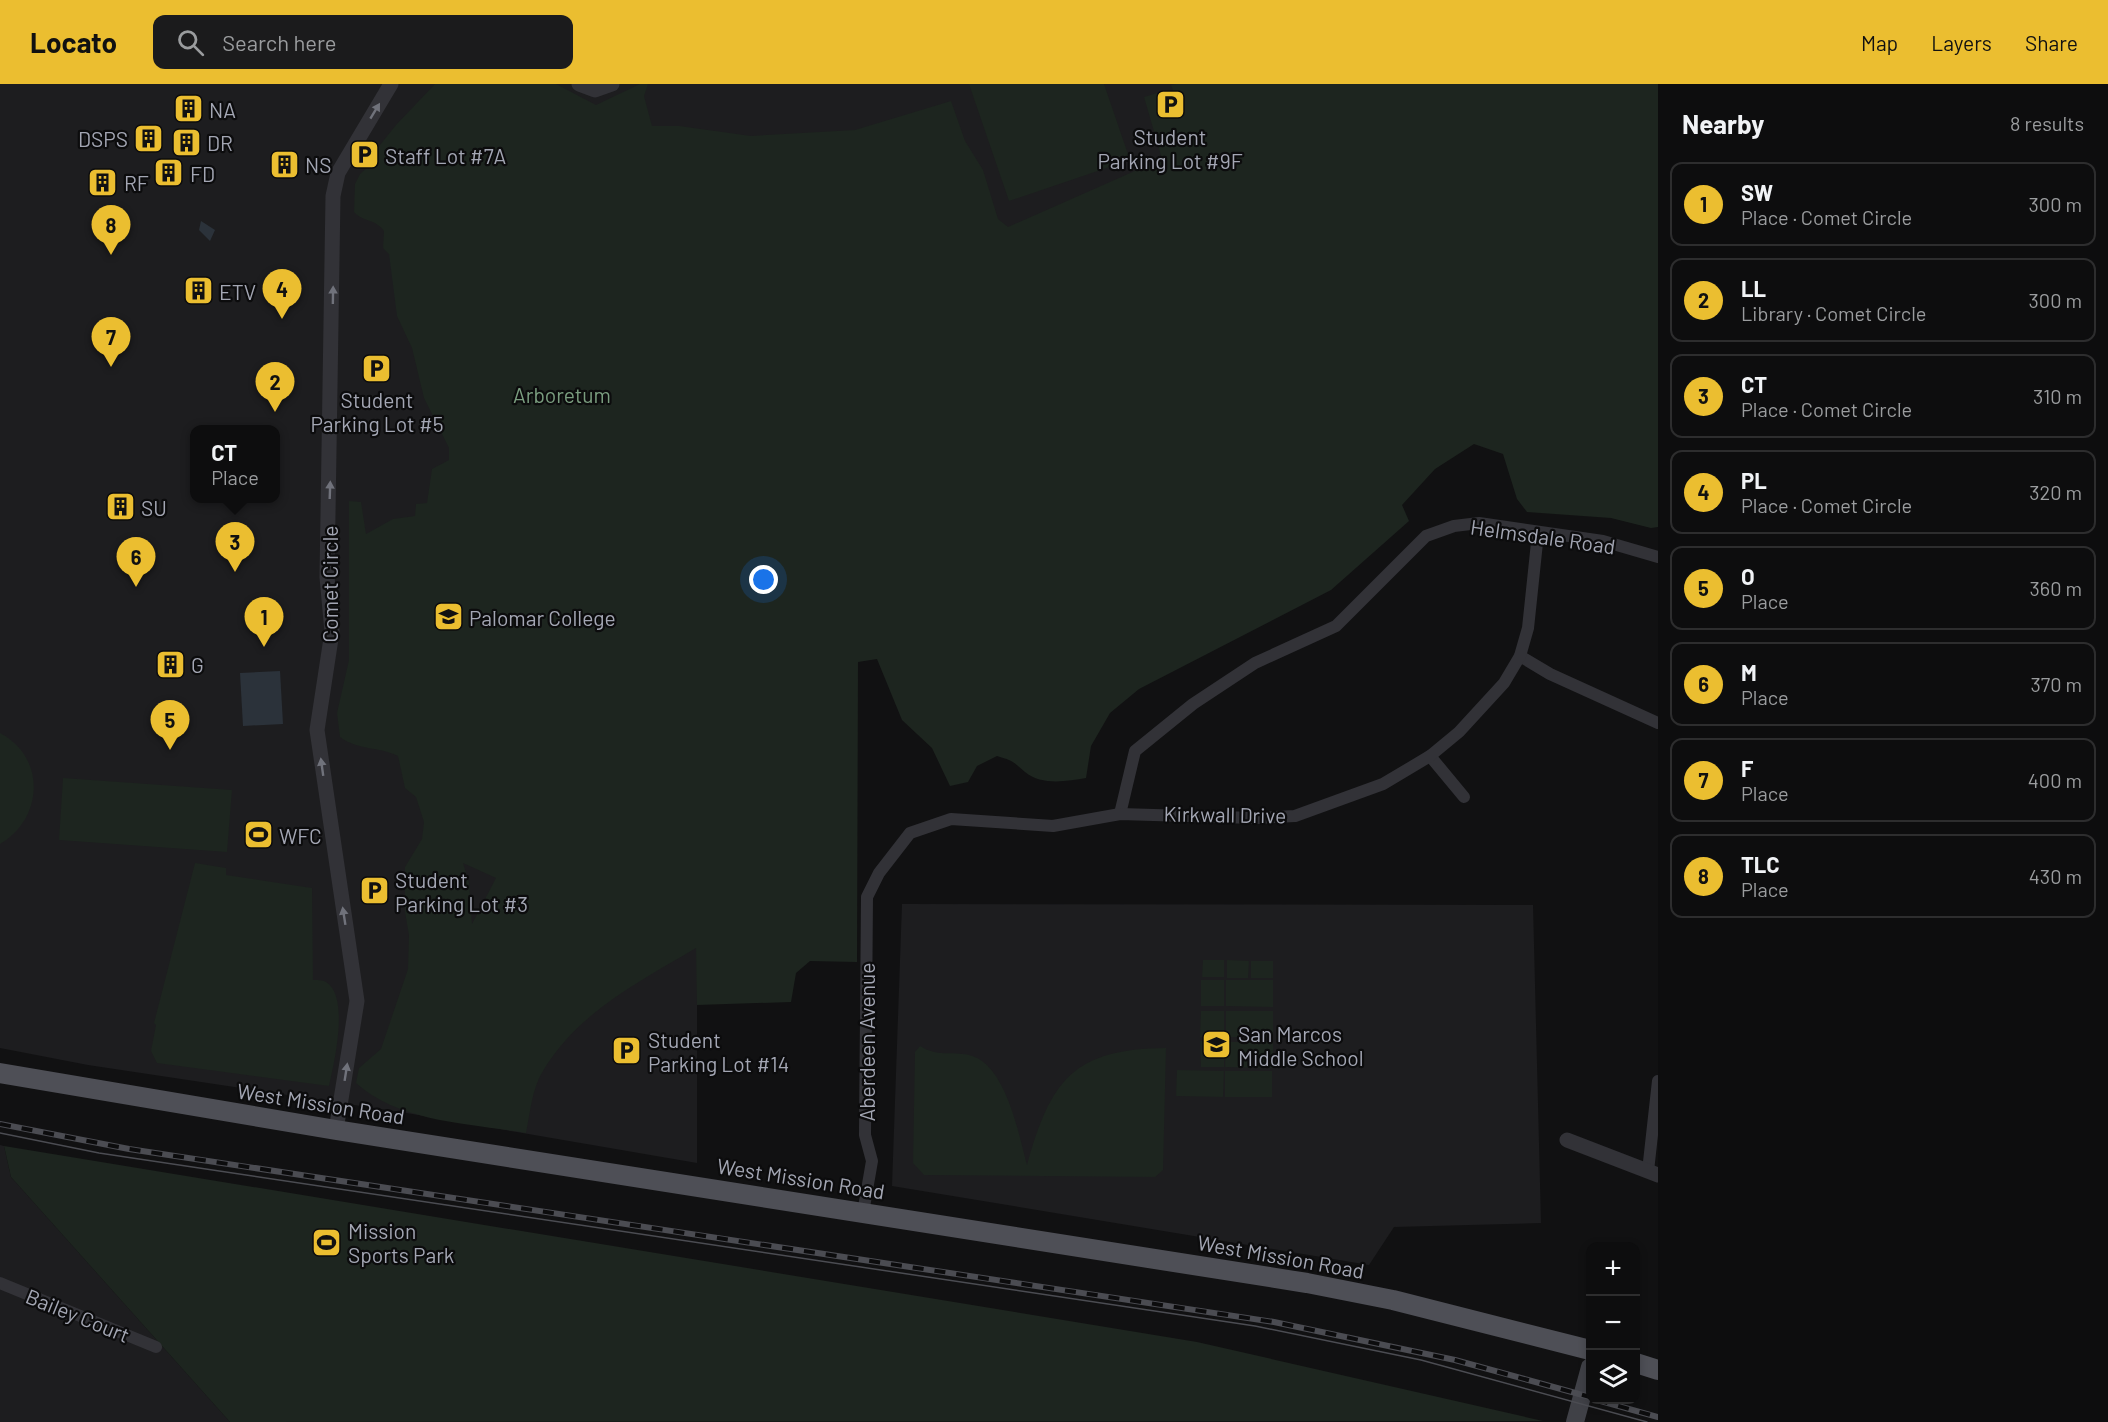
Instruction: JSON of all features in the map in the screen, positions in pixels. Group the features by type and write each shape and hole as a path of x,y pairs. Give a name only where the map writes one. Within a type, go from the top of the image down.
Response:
{"main road":[{"name":"West Mission Road","path":"0,1073 336,1130 1357,1292 1586,1349"},
{"path":"1640,1365 1658,1370"},
{"path":"1575,1422 1586,1382"}],"street":[{"name":"Comet Circle","path":"336,1130 357,1001 317,730 332,632 327,577 333,196 338,173 391,84"},
{"path":"579,84 595,90 612,84"},
{"name":"Helmsdale Road","path":"1120,814 1135,751 1193,704 1255,663 1336,626 1426,536 1454,526 1479,523 1603,541 1658,557"},
{"name":"Kirkwall Drive","path":"879,873 910,832 932,823 951,819 1053,826 1120,814 1255,818 1295,816 1383,784 1430,756 1459,732 1504,683 1520,656 1528,628 1538,533"},
{"path":"1520,656 1550,674 1658,723"},
{"path":"1430,756 1464,797"},
{"name":"Aberdeen Avenue","path":"863,1213 872,1161 866,1135 867,897 879,873"},
{"path":"1567,1140 1653,1173 1658,1081"},
{"name":"Bailey Court","path":"0,1283 156,1347"}],"shaded area":[{"name":"Palomar College","path":"0,84 1237,84 854,631 697,948 697,1163 401,1112 88,1065 0,1048"},
{"path":"201,221 215,230 210,241 199,230"},
{"path":"280,671 283,724 243,726 240,673"},
{"name":"San Marcos Middle School","path":"902,904 1533,905 1541,1223 1394,1227 1369,1265 892,1186"},
{"path":"0,1145 4,1146 11,1177 230,1422 0,1422"}],"green space":[{"name":"Arboretum","path":"435,84 556,84 596,105 640,84 648,84 644,96 652,126 679,126 751,136 855,130 951,101 965,141 983,170 998,219 1008,227 1162,159 1144,97 1157,93 1166,119 1181,113 1171,85 1658,84 1658,527 1651,528 1611,518 1527,512 1517,499 1503,454 1474,444 1435,469 1402,505 1409,521 1331,590 1139,689 1110,713 1091,746 1086,778 1047,781 1032,776 1013,762 997,756 977,766 968,782 950,786 932,748 902,720 877,659 858,662 857,962 810,961 796,973 791,1002 697,1005 696,948 611,1000 592,1015 557,1050 536,1085 526,1133 415,1114 374,1096 356,1083 359,1068 381,1049 408,969 409,935 405,912 405,867 422,839 424,822 416,797 405,788 398,756 361,747 340,737 337,713 349,660 349,501 361,502 366,534 393,519 415,516 416,504 427,503 432,469 449,460 449,448 424,398 412,348 397,316 389,254 383,248 384,231 377,224 361,218 354,212 355,184 396,125","holes":["463,863 496,878 472,924 469,883"]},
{"path":"969,84 1104,84 1130,160 1009,201"},
{"path":"0,733 15,744 26,757 32,773 34,788 25,820 0,844"},
{"path":"63,778 232,790 227,852 59,840"},
{"path":"195,863 226,868 226,875 312,888 313,980 325,981 333,990 339,1015 337,1047 329,1086 157,1063 151,1051 156,1025 154,1023"},
{"path":"1203,960 1224,960 1224,977 1202,977"},
{"path":"1227,960 1249,961 1248,978 1227,978"},
{"path":"1251,961 1273,961 1273,978 1251,978"},
{"path":"1201,980 1224,980 1224,1006 1201,1006"},
{"path":"1226,980 1273,980 1273,1007 1226,1006"},
{"path":"1201,1011 1224,1011 1224,1037 1200,1037"},
{"path":"1226,1011 1273,1011 1273,1037 1226,1037"},
{"path":"1200,1041 1224,1041 1224,1067 1201,1067"},
{"path":"1226,1042 1273,1042 1273,1068 1225,1067"},
{"path":"920,1046 938,1053 969,1055 982,1061 993,1071 1009,1102 1027,1165 1046,1111 1057,1091 1071,1075 1087,1063 1108,1055 1134,1050 1166,1048 1163,1170 1155,1177 924,1175 913,1163 915,1052"},
{"path":"1177,1070 1224,1071 1223,1097 1176,1096"},
{"path":"1225,1071 1272,1071 1272,1097 1225,1097"},
{"name":"Mission Sports Park","path":"4,1146 1197,1342 1543,1421 230,1422 11,1177"}],"tram line":[{"path":"0,1133 99,1153 1255,1326 1421,1360 1647,1422"}],"railway":[{"path":"0,1124 129,1149 1274,1322 1455,1360 1586,1396"},
{"path":"1611,1404 1658,1417"}],"place":[{"name":"Student Parking Lot #9F","path":"1170,105"},
{"name":"NA","path":"188,109"},
{"name":"DSPS","path":"149,138"},
{"name":"DR","path":"186,142"},
{"name":"Staff Lot #7A","path":"364,155"},
{"name":"NS","path":"284,164"},
{"name":"FD","path":"169,173"},
{"name":"RF","path":"103,182"},
{"name":"TLC","path":"111,255"},
{"name":"ETV","path":"198,291"},
{"name":"PL","path":"282,319"},
{"name":"F","path":"111,367"},
{"name":"Student Parking Lot #5","path":"377,368"},
{"name":"LL","path":"275,412"},
{"name":"SU","path":"120,507"},
{"name":"CT","path":"235,572"},
{"name":"M","path":"136,587"},
{"name":"Palomar College","path":"448,617"},
{"name":"SW","path":"264,647"},
{"name":"G","path":"170,664"},
{"name":"O","path":"170,750"},
{"name":"WFC","path":"258,835"},
{"name":"Student Parking Lot #3","path":"374,891"},
{"name":"San Marcos Middle School","path":"1217,1045"},
{"name":"Student Parking Lot #14","path":"627,1051"},
{"name":"Mission Sports Park","path":"327,1242"}]}
